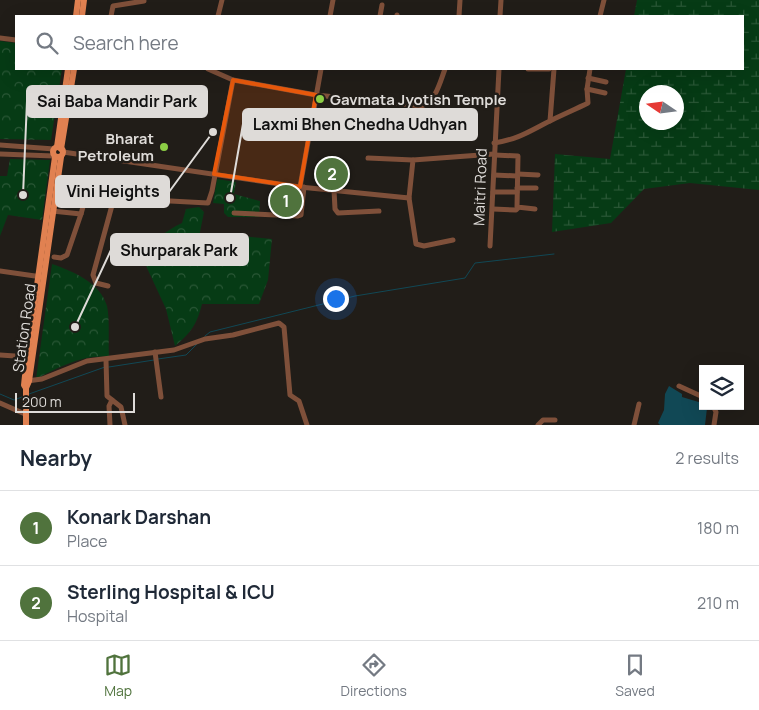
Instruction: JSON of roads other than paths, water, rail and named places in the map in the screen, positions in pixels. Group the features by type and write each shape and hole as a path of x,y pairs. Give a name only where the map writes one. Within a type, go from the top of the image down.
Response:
{"main road":[{"path":"76,15 78,0"},
{"path":"82,15 84,0"},
{"name":"Station Road","path":"25,414 30,358 69,80 68,70"},
{"name":"Station Road","path":"69,80 74,70"},
{"path":"25,414 26,425"}],"street":[{"path":"218,15 222,0"},
{"path":"330,15 333,0"},
{"path":"459,15 460,0"},
{"path":"500,15 501,0"},
{"path":"600,15 604,0"},
{"path":"111,15 113,6 144,1"},
{"path":"380,15 382,5"},
{"path":"0,38 15,40"},
{"path":"210,70 233,80 316,95 422,106 428,104 434,96 445,70"},
{"path":"234,214 301,215 302,187 321,70"},
{"name":"Maitri Road","path":"490,246 499,70"},
{"path":"550,121 554,70"},
{"path":"494,143 507,141 533,132 550,121 588,103 587,89 590,70"},
{"path":"588,78 606,82"},
{"path":"114,198 208,203 233,80"},
{"path":"587,89 605,93"},
{"path":"58,152 2,154 2,145 58,152 302,187 408,198"},
{"path":"368,158 413,160 494,154 518,156 518,208"},
{"path":"413,160 408,198 416,244 424,246 454,240"},
{"path":"494,175 538,175"},
{"path":"54,257 61,258 67,255 88,189 92,183 109,184 114,198 93,275 96,283 108,286"},
{"path":"493,192 536,188"},
{"path":"334,190 335,209 338,213 379,212"},
{"path":"492,209 535,209"},
{"path":"51,211 81,214"},
{"path":"0,271 41,276"},
{"path":"27,385 87,361 156,357 201,340 233,335 278,323 284,328 290,395 299,401 308,425"},
{"path":"0,355 30,358"},
{"path":"156,357 161,397"},
{"path":"106,361 108,372 107,396 121,407 125,425"},
{"path":"679,386 699,395"},
{"path":"110,425 109,406 112,400"},
{"path":"0,403 25,414"},
{"path":"634,425 639,404"},
{"path":"714,425 715,410"},
{"path":"538,425 543,420 555,420"}],"water":[{"path":"669,386 682,394 682,397 699,402 699,410 707,410 705,425 660,425 658,423 664,410 665,394"}],"waterway":[{"path":"205,336 210,332 355,296 465,278 475,263 554,254"},
{"path":"158,359 186,355 197,344"},
{"path":"109,367 154,360"},
{"path":"29,394 105,367"},
{"path":"0,394 14,400 22,397"}],"place":[{"name":"Gavmata Jyotish Temple","path":"320,99"},
{"name":"Vini Heights","path":"213,132"},
{"name":"Bharat Petroleum","path":"164,147"},
{"name":"Sterling Hospital & ICU","path":"332,174"},
{"name":"Sai Baba Mandir Park","path":"23,195"},
{"name":"Laxmi Bhen Chedha Udhyan","path":"230,198"},
{"name":"Konark Darshan","path":"286,201"},
{"name":"Shurparak Park","path":"75,327"}]}
